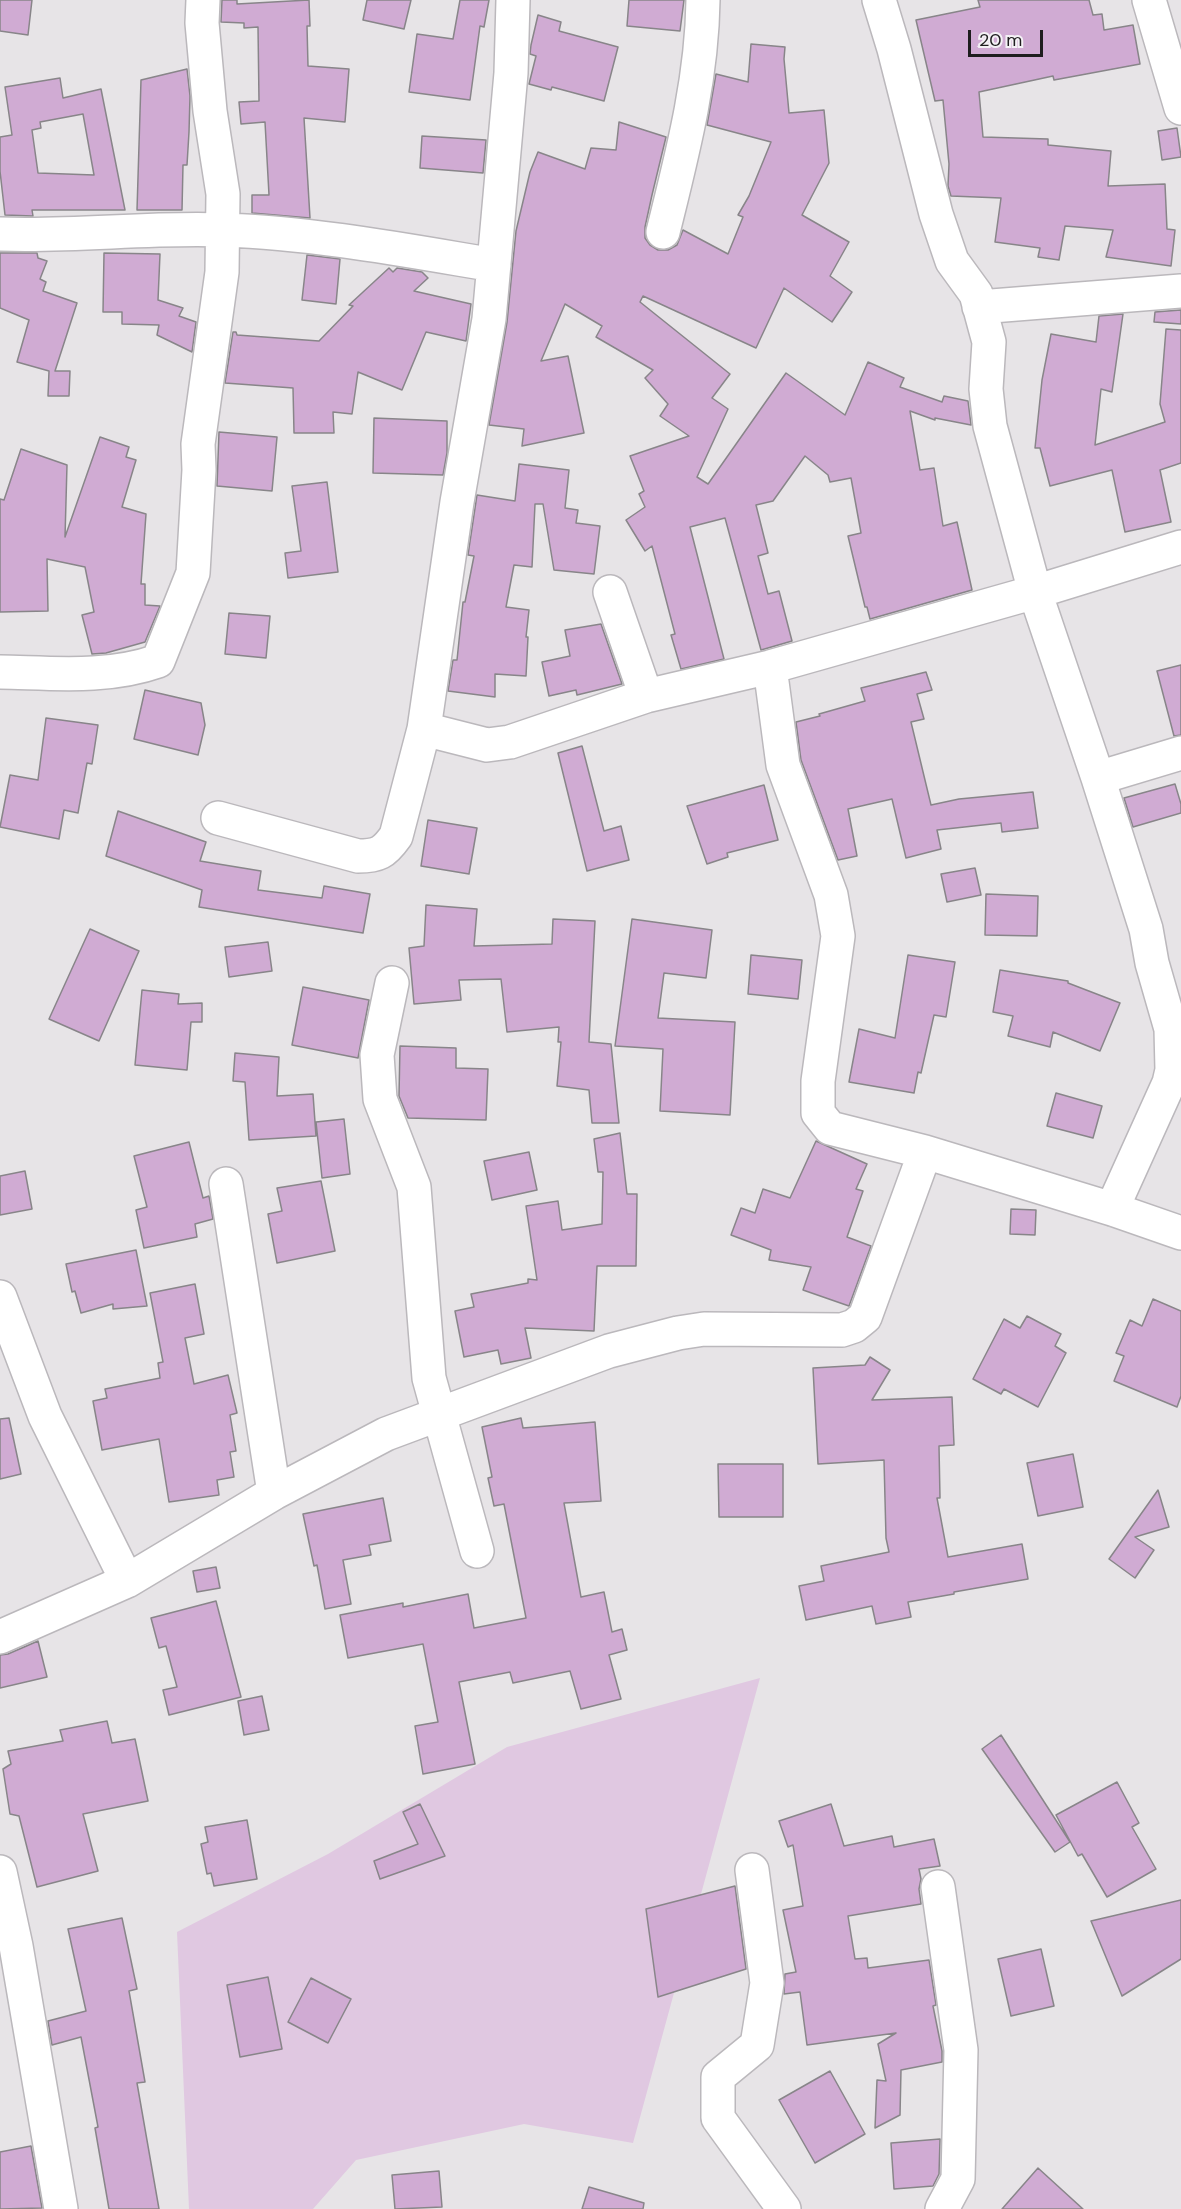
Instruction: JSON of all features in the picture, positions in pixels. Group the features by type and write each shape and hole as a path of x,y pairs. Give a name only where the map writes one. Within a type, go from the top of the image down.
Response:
{"street":[{"path":"0,672 109,673 134,669 158,661 193,573 199,470 198,444 222,272 224,194 210,111 202,23 203,0"},
{"path":"218,818 358,856 373,856 387,849 396,836 424,729 457,502 489,319 511,73 513,0"},
{"path":"663,232 693,104 699,69 703,0"},
{"path":"879,0 894,48 936,214 952,261 976,294 989,342 986,389 990,426 1035,592 1146,929 1155,975 1171,1029 1172,1070 1168,1083 1112,1209"},
{"path":"1149,0 1180,103"},
{"path":"0,234 41,236 222,230 372,245 494,265"},
{"path":"979,307 1181,291"},
{"path":"424,729 487,745 510,742 646,696 771,668 1035,592 1181,547"},
{"path":"610,592 646,696"},
{"path":"771,668 783,765 831,895 838,936 818,1081 818,1113 830,1128 925,1152 1112,1209 1181,1233"},
{"path":"1098,778 1181,753"},
{"path":"392,983 377,1055 380,1099 414,1187 429,1378 477,1551"},
{"path":"0,1637 127,1581 274,1493 386,1434 609,1351 678,1333 704,1329 842,1330 854,1326 866,1317 925,1152"},
{"path":"226,1184 274,1493"},
{"path":"0,1297 45,1416 127,1581"},
{"path":"752,1870 766,1983 757,2045 718,2077 718,2118 784,2209"},
{"path":"0,1872 16,1946 61,2209"},
{"path":"938,1887 961,2050 958,2180 942,2209"}],"shaded area":[{"path":"760,1678 633,2143 524,2124 356,2160 313,2209 189,2209 177,1932 328,1854 507,1747"}],"building":[{"path":"0,0 32,0 28,35 0,31"},
{"path":"222,0 237,0 237,4 309,0 308,66 349,69 345,122 304,118 310,218 252,213 252,195 269,195 265,122 241,124 239,102 259,101 258,27 244,28 244,23 221,22"},
{"path":"367,0 411,0 404,29 363,20"},
{"path":"460,0 489,0 484,27 480,26 470,100 409,92 417,34 453,39"},
{"path":"629,0 684,0 680,31 627,26"},
{"path":"978,0 1089,0 1093,15 1102,14 1104,30 1133,25 1140,64 1054,80 1053,76 979,92 983,137 1048,139 1048,145 1111,151 1108,186 1165,184 1167,229 1175,230 1171,266 1106,257 1113,230 1065,226 1059,260 1038,257 1040,248 995,242 1001,198 951,196 948,186 949,164 943,100 935,101 916,20 980,7"},
{"path":"538,15 561,22 559,31 618,47 604,101 552,87 551,90 529,84 536,56 530,54"},
{"path":"751,44 785,47 789,113 824,110 829,163 802,215 849,242 830,276 852,292 832,322 784,288 756,348 643,296 640,302 730,374 712,398 728,409 697,477 708,484 786,373 845,415 868,362 904,378 900,387 942,402 944,396 968,401 971,425 935,418 935,420 910,411 920,470 934,468 943,526 957,522 972,590 870,619 848,536 861,533 851,478 830,482 828,475 805,456 773,501 756,505 768,553 758,556 768,594 779,591 792,641 761,650 725,518 690,527 724,659 681,669 671,635 675,634 652,546 645,551 626,520 645,507 639,494 644,491 630,456 689,436 660,416 668,404 645,378 653,370 596,337 602,326 565,304 541,361 568,356 584,433 522,446 524,429 489,425 507,322 516,231 530,172 538,152 585,169 591,148 616,150 619,122 666,137 645,227 645,238 658,250 668,250 677,245 683,230 728,254 743,217 738,215 749,196 771,142 707,125 716,74 748,82"},
{"path":"187,69 190,96 189,132 187,165 183,165 182,210 137,210 141,80"},
{"path":"60,78 63,98 101,89 125,210 32,210 33,216 5,215 0,171 0,137 12,135 5,87","holes":["83,114 94,175 38,173 32,130 41,128 40,122"]},
{"path":"1177,128 1181,157 1162,160 1158,131"},
{"path":"422,136 486,140 483,173 420,168"},
{"path":"0,253 37,253 38,258 47,261 40,279 46,282 43,291 77,303 55,371 70,371 69,396 48,396 49,371 17,362 29,320 0,308"},
{"path":"104,253 160,254 158,300 183,308 179,316 196,322 192,352 157,335 159,325 122,324 122,312 103,312"},
{"path":"307,255 340,259 336,304 302,300"},
{"path":"389,268 393,272 397,268 422,272 428,278 414,291 471,304 466,341 426,332 402,390 358,372 352,414 333,412 334,433 294,433 293,388 225,383 233,332 237,335 319,341 353,306 349,305"},
{"path":"1181,310 1181,324 1154,322 1155,312"},
{"path":"1123,314 1112,392 1101,389 1095,445 1165,422 1160,404 1166,329 1181,330 1181,463 1160,470 1171,522 1125,532 1112,470 1050,486 1040,448 1035,448 1042,380 1051,334 1096,342 1099,316"},
{"path":"374,418 447,421 447,453 443,475 373,473"},
{"path":"219,432 277,437 272,491 217,486"},
{"path":"100,437 129,447 126,457 136,460 122,507 146,514 141,584 145,584 145,605 160,606 145,642 106,653 92,654 82,615 94,612 85,567 47,559 48,611 0,612 0,499 4,500 21,449 67,465 65,537"},
{"path":"519,464 569,470 565,508 578,510 576,523 600,526 594,574 554,570 543,504 535,504 532,567 514,565 506,607 529,610 526,676 495,674 495,697 448,691 453,660 457,660 463,602 465,602 474,556 468,555 477,495 515,501"},
{"path":"327,482 338,572 288,578 285,553 301,551 292,486"},
{"path":"229,613 270,616 266,658 225,654"},
{"path":"601,624 622,684 577,695 576,690 549,696 542,662 570,656 565,630"},
{"path":"1181,665 1181,735 1174,736 1157,671"},
{"path":"926,672 932,690 917,694 924,719 911,722 931,805 959,799 1033,792 1038,828 1002,832 1001,823 937,830 941,849 906,858 892,799 848,809 857,856 838,860 801,760 796,722 865,701 861,688"},
{"path":"145,690 201,703 205,725 198,755 134,739"},
{"path":"46,718 98,725 92,764 87,763 78,813 64,810 59,839 0,827 10,775 38,780"},
{"path":"582,746 604,831 621,826 629,860 587,871 558,753"},
{"path":"1175,784 1181,804 1181,813 1133,827 1124,798"},
{"path":"764,785 778,840 727,853 728,857 707,864 687,806"},
{"path":"118,811 206,842 200,861 261,871 258,890 322,898 324,886 370,894 363,933 199,907 202,890 106,856"},
{"path":"428,820 477,828 469,874 421,866"},
{"path":"975,868 981,895 947,902 941,874"},
{"path":"986,894 1038,896 1037,936 985,935"},
{"path":"426,905 477,909 474,946 552,944 553,919 595,921 589,1042 611,1044 619,1123 592,1123 589,1090 557,1086 561,1042 558,1042 559,1027 507,1032 501,979 459,980 461,1000 414,1004 409,948 424,946"},
{"path":"632,919 712,930 706,978 664,973 658,1018 735,1022 730,1115 660,1111 663,1049 615,1046"},
{"path":"90,929 139,951 99,1041 49,1019"},
{"path":"268,942 272,971 229,977 225,947"},
{"path":"751,955 802,960 798,999 748,994"},
{"path":"908,955 955,962 946,1017 934,1015 921,1073 918,1072 914,1093 849,1082 859,1029 895,1038"},
{"path":"1000,970 1068,981 1068,983 1120,1003 1100,1051 1053,1032 1050,1047 1008,1036 1013,1016 993,1012"},
{"path":"303,987 369,1000 358,1058 292,1045"},
{"path":"142,990 179,994 178,1004 202,1003 202,1022 191,1022 187,1070 135,1065"},
{"path":"400,1046 456,1048 456,1068 488,1069 486,1120 408,1118 399,1096"},
{"path":"235,1053 279,1057 277,1096 313,1094 316,1136 249,1140 245,1082 233,1081"},
{"path":"1056,1093 1102,1106 1093,1138 1047,1126"},
{"path":"344,1119 350,1174 322,1178 316,1122"},
{"path":"620,1133 627,1194 637,1194 636,1266 597,1266 594,1331 525,1328 531,1358 501,1364 498,1350 464,1357 455,1311 474,1307 471,1294 528,1283 528,1279 537,1280 526,1206 558,1201 562,1230 602,1224 603,1172 598,1172 594,1139"},
{"path":"816,1141 867,1164 856,1189 863,1191 847,1237 871,1246 849,1306 803,1290 811,1267 769,1260 771,1250 731,1235 741,1208 755,1213 763,1189 790,1198"},
{"path":"189,1142 203,1198 209,1196 213,1219 195,1224 197,1237 144,1248 136,1210 147,1207 134,1156"},
{"path":"529,1152 537,1190 492,1200 484,1161"},
{"path":"25,1171 32,1209 0,1215 0,1176"},
{"path":"321,1181 335,1251 277,1263 268,1214 282,1211 277,1188"},
{"path":"1011,1209 1036,1210 1035,1235 1010,1234"},
{"path":"136,1250 147,1306 113,1309 113,1304 81,1313 75,1291 72,1292 66,1264"},
{"path":"195,1284 204,1334 185,1338 194,1384 228,1375 237,1413 230,1415 236,1451 230,1452 234,1477 217,1480 219,1495 169,1502 159,1439 102,1450 93,1401 107,1398 105,1389 160,1378 158,1363 163,1362 150,1293"},
{"path":"1153,1299 1181,1311 1181,1396 1177,1407 1114,1381 1124,1356 1116,1353 1130,1320 1142,1326"},
{"path":"1027,1316 1061,1334 1055,1346 1066,1353 1038,1407 1004,1389 1001,1394 973,1379 1004,1319 1020,1328"},
{"path":"870,1357 890,1370 872,1400 952,1397 954,1445 939,1446 940,1498 937,1498 948,1557 1022,1544 1028,1579 908,1602 911,1617 876,1624 872,1606 806,1620 799,1586 824,1581 821,1566 889,1552 886,1538 884,1460 818,1464 813,1368 865,1365"},
{"path":"9,1418 21,1474 0,1479 0,1419"},
{"path":"521,1418 523,1428 595,1422 601,1501 564,1503 581,1597 604,1592 612,1632 622,1629 627,1650 609,1655 621,1699 581,1709 570,1671 513,1683 510,1672 459,1682 475,1764 423,1774 415,1726 438,1722 423,1644 348,1658 340,1615 403,1603 403,1607 468,1594 474,1628 526,1618 504,1504 494,1506 488,1478 492,1477 482,1427"},
{"path":"1073,1454 1083,1507 1038,1516 1027,1463"},
{"path":"718,1464 783,1464 783,1517 719,1517"},
{"path":"1158,1490 1169,1527 1135,1537 1154,1550 1135,1578 1109,1559"},
{"path":"383,1498 391,1541 369,1545 371,1555 343,1560 351,1604 325,1609 317,1565 314,1566 303,1514"},
{"path":"216,1567 220,1588 197,1592 193,1571"},
{"path":"216,1601 241,1697 169,1715 163,1690 177,1687 166,1646 159,1648 151,1618"},
{"path":"38,1641 47,1677 0,1688 0,1655 8,1654"},
{"path":"262,1696 269,1730 244,1735 238,1701"},
{"path":"107,1721 112,1743 135,1739 148,1801 83,1814 98,1871 37,1887 19,1816 10,1814 3,1769 11,1764 8,1751 63,1741 60,1730"},
{"path":"1001,1735 1070,1842 1055,1852 982,1749"},
{"path":"1117,1782 1139,1823 1132,1827 1156,1869 1107,1897 1082,1854 1078,1856 1056,1815"},
{"path":"420,1804 445,1856 380,1879 374,1861 418,1844 403,1812"},
{"path":"831,1804 844,1846 892,1836 894,1847 934,1839 940,1866 919,1869 921,1904 848,1916 855,1959 867,1958 868,1968 929,1960 936,2005 933,2006 942,2051 942,2062 901,2070 900,2115 875,2128 877,2080 886,2081 878,2044 896,2033 807,2045 800,1992 784,1994 785,1974 796,1972 783,1910 803,1906 793,1845 788,1847 779,1821"},
{"path":"247,1820 257,1879 214,1886 211,1873 207,1874 201,1844 208,1842 205,1827"},
{"path":"735,1886 746,1969 658,1997 646,1909"},
{"path":"1181,1900 1181,1959 1122,1996 1091,1921"},
{"path":"122,1918 137,1989 129,1991 145,2082 137,2083 159,2209 109,2209 95,2128 98,2127 81,2037 52,2045 48,2021 86,2011 68,1929"},
{"path":"1041,1949 1054,2006 1011,2016 998,1959"},
{"path":"268,1977 282,2049 240,2057 227,1985"},
{"path":"311,1978 351,1999 328,2043 288,2022"},
{"path":"830,2071 865,2134 815,2163 779,2100"},
{"path":"940,2139 939,2174 933,2186 894,2189 891,2143"},
{"path":"31,2146 42,2208 0,2209 0,2152"},
{"path":"1038,2168 1083,2209 1002,2209"},
{"path":"439,2171 442,2207 395,2209 392,2175"},
{"path":"589,2187 644,2203 643,2209 582,2209"}]}
